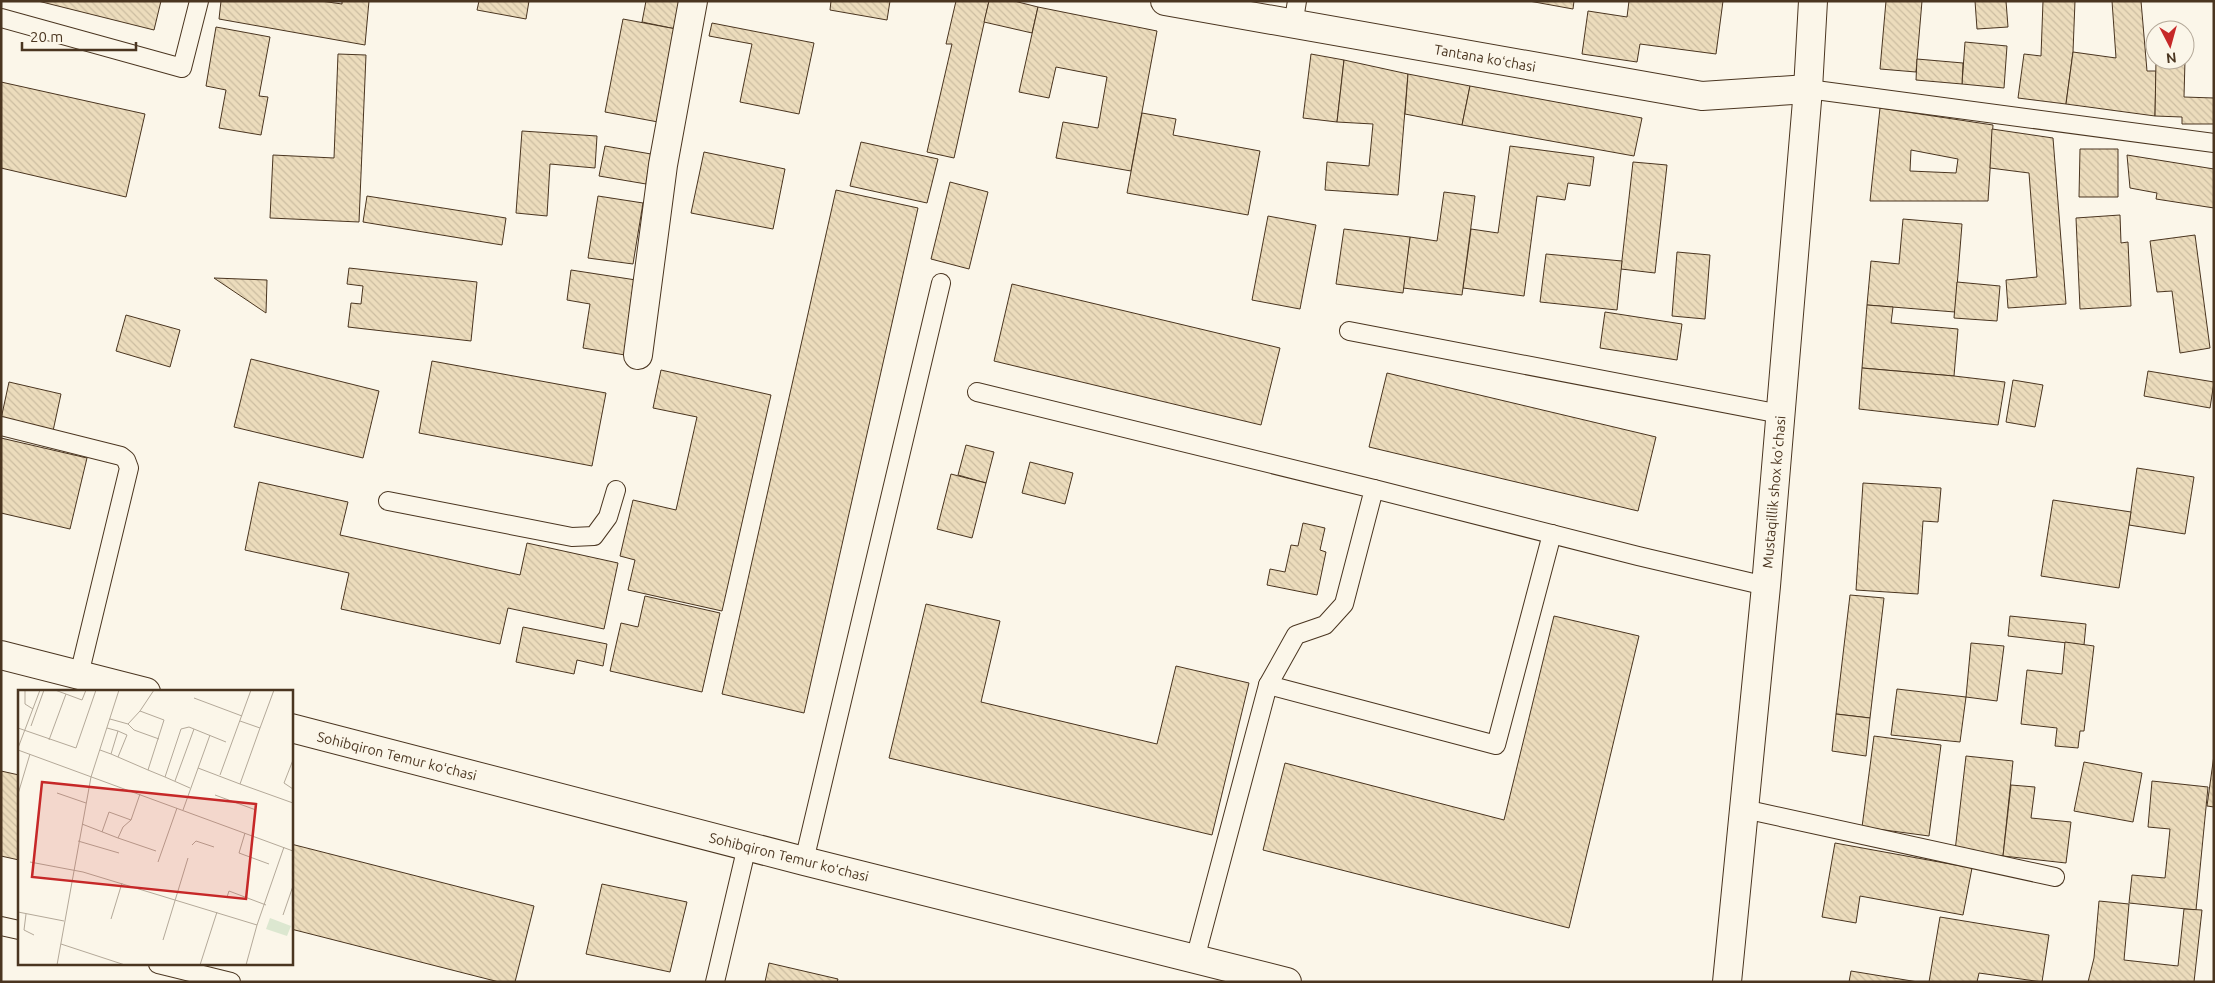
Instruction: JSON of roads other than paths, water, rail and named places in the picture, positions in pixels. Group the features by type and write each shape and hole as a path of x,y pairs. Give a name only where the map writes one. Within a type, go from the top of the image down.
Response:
{"main road":[{"path":"638,355 663,165 693,1"},
{"name":"Tantana koʻchasi","path":"1165,1 1295,13 1702,96 1808,89"},
{"name":"Mustaqillik shox ko'chasi","path":"1727,982 1766,586 1808,89 1813,1"},
{"path":"1,655 138,690"},
{"name":"Sohibqiron Temur koʻchasi","path":"292,728 804,861 1288,982"}],"lane":[{"path":"1,18 182,68 199,1"},
{"path":"1808,89 2214,143"},
{"path":"804,861 941,283"},
{"path":"1349,331 1780,414"},
{"path":"976,392 1374,488 1766,586"},
{"path":"1,426 121,456 126,460 129,468 79,675"},
{"path":"1195,959 1268,685 1296,635 1325,625 1344,604 1374,488"},
{"path":"388,501 572,537 594,536 608,517 616,490"},
{"path":"1268,685 1496,745 1552,534"},
{"path":"1744,809 2056,877"},
{"path":"715,982 747,846"},
{"path":"1,926 18,930"},
{"path":"173,966 212,971 231,982"}]}
